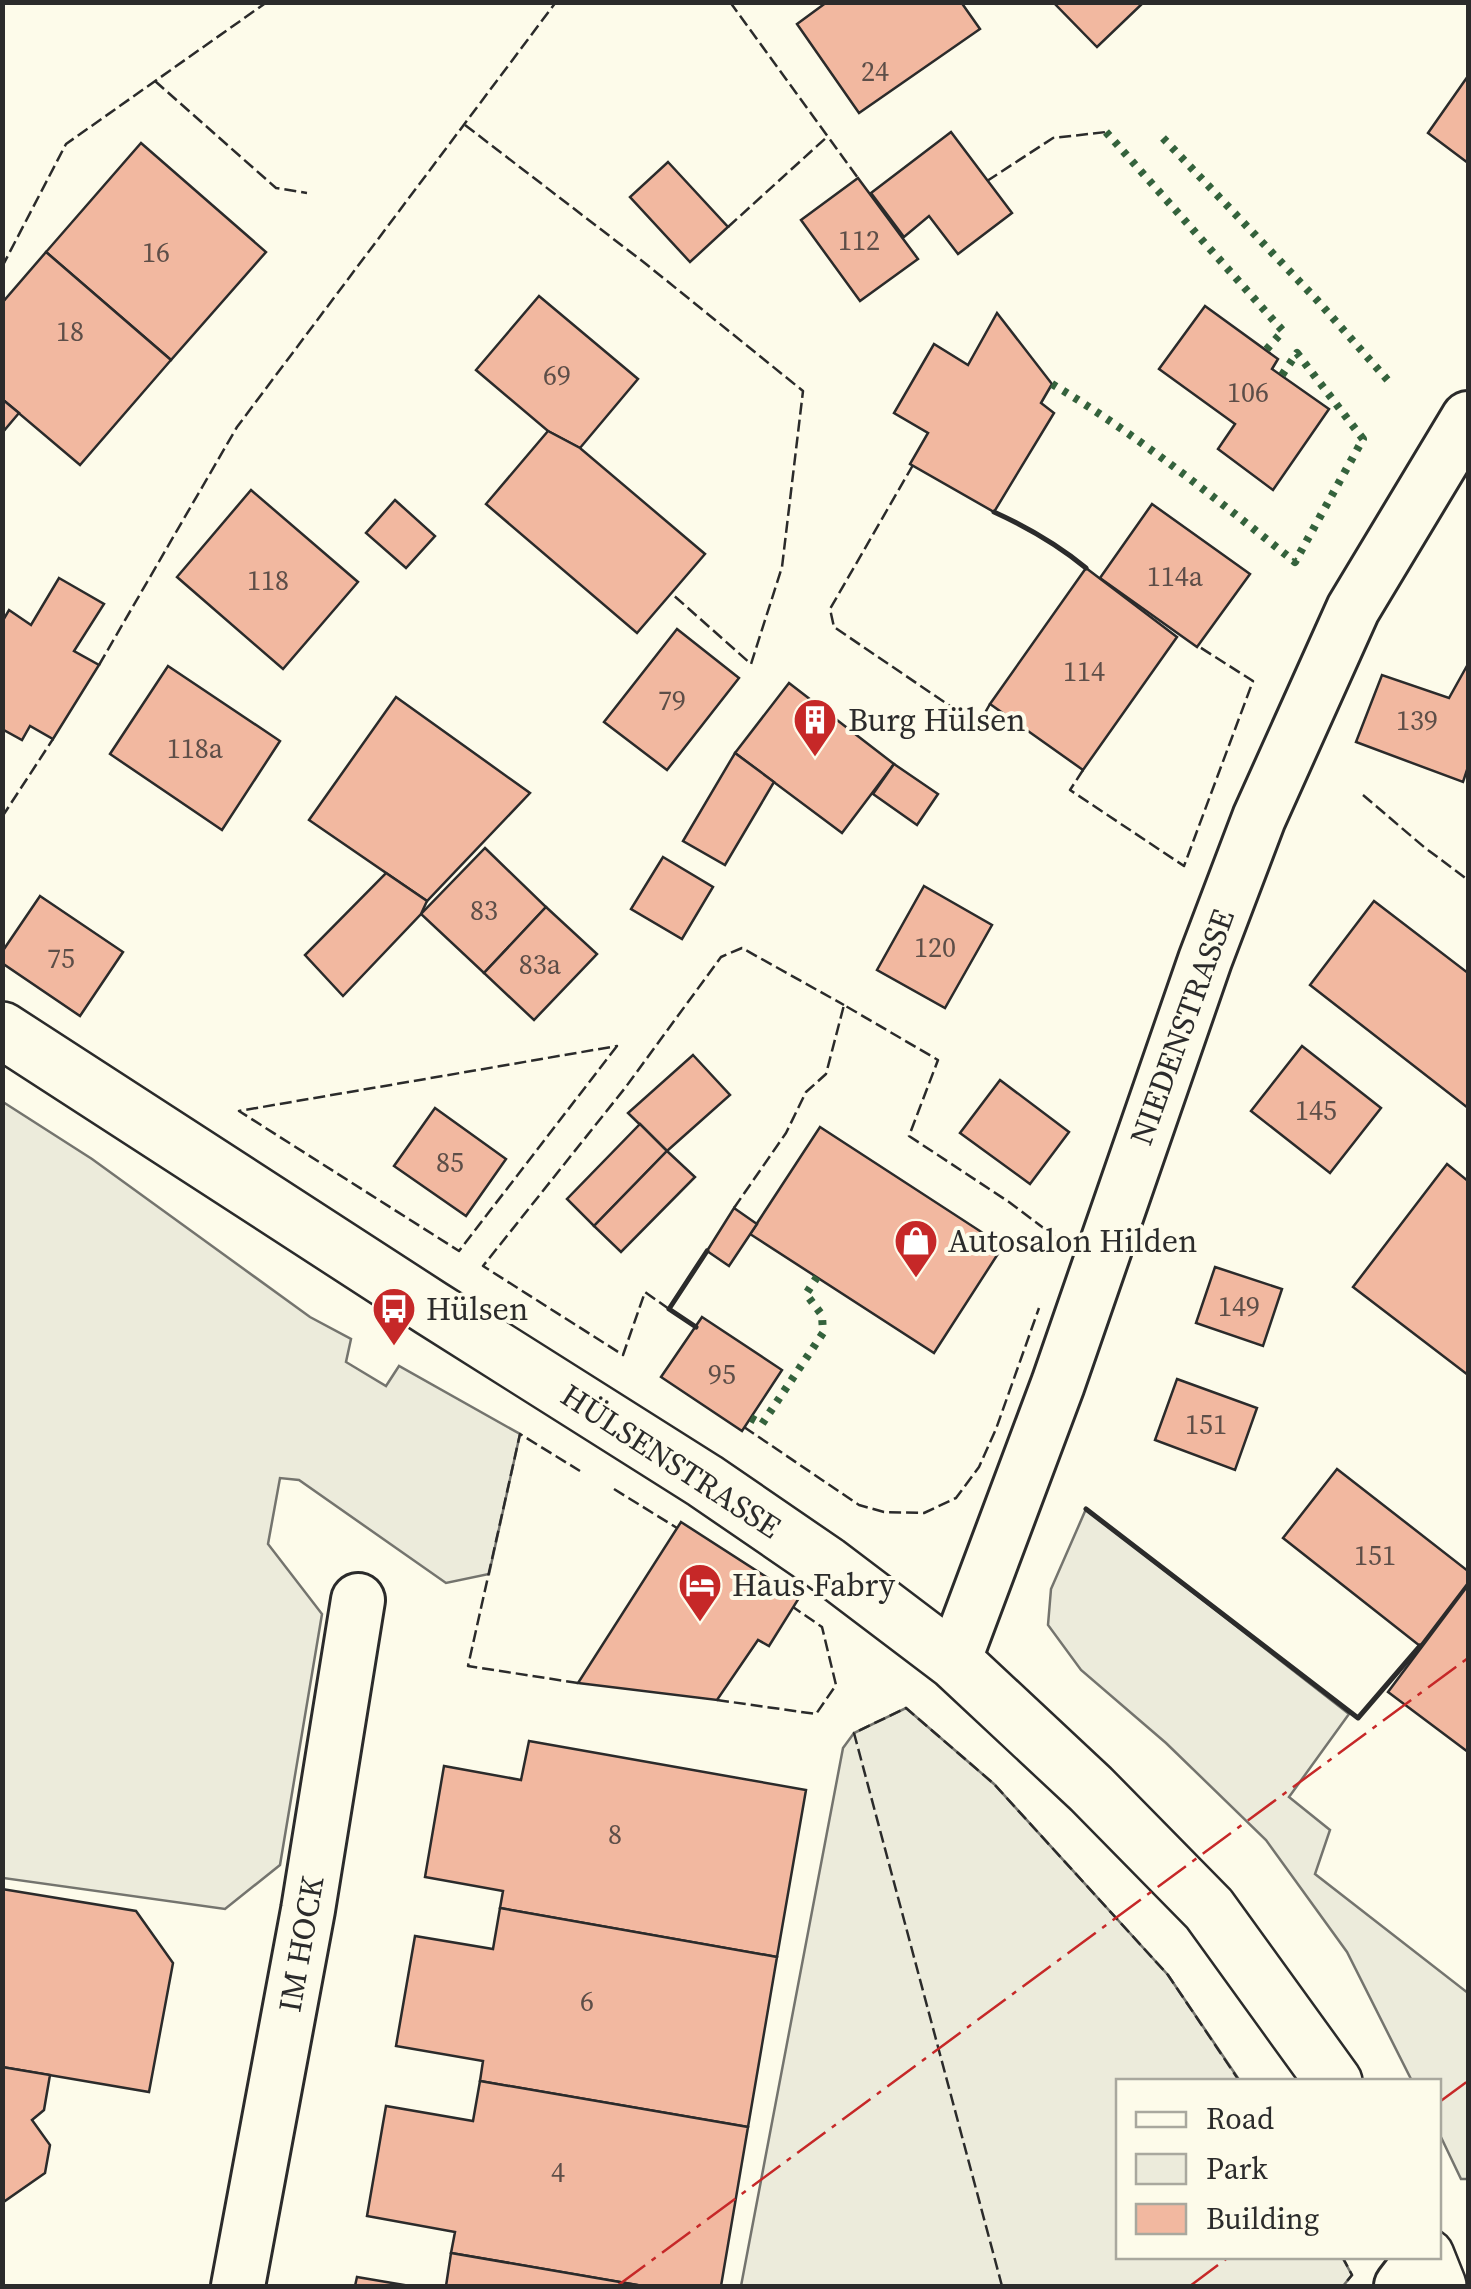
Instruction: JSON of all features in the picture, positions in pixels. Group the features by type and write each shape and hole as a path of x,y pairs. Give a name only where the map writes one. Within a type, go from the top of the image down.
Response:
{"main road":[{"name":"HÜLSENSTRASSE","path":"2,1030 705,1481 826,1564 954,1661 1092,1789 1209,1909 1332,2079"},
{"path":"1426,2259 1438,2286"}],"street":[{"name":"NIEDENSTRASSE","path":"954,1661 1058,1384 1205,960 1259,818 1353,609 1468,418"},
{"name":"IM HOCK","path":"238,2286 308,1910 358,1600"},
{"path":"1402,2286 1423,2259"}],"green space":[{"path":"3,1102 92,1159 310,1317 351,1339 346,1362 386,1386 399,1366 520,1434 489,1574 446,1583 299,1480 280,1478 268,1544 322,1614 280,1865 225,1909 3,1878"},
{"path":"1086,1509 1349,1714 1289,1797 1330,1830 1315,1874 1468,1993 1468,2179 1461,2179 1441,2137 1441,2079 1411,2079 1347,1952 1266,1840 1166,1743 1081,1670 1048,1625 1051,1589"},
{"path":"906,1708 994,1784 1168,1975 1239,2079 1116,2079 1116,2259 1343,2259 1352,2275 1343,2286 741,2286 843,1748 854,1733"}],"building":[{"path":"827,2 961,2 980,29 859,113 797,24"},
{"path":"1053,2 1144,2 1097,47"},
{"path":"1468,76 1468,163 1428,133"},
{"path":"951,132 1012,213 958,254 929,216 904,237 871,193"},
{"path":"141,143 266,252 171,360 46,252"},
{"path":"668,162 728,227 690,262 630,197"},
{"path":"858,178 918,259 860,301 801,220"},
{"path":"46,252 171,360 80,465 2,399 2,303"},
{"path":"539,296 638,379 580,448 548,431 476,370"},
{"path":"1205,306 1278,359 1272,369 1329,409 1273,490 1218,449 1235,424 1159,369"},
{"path":"997,313 1052,384 1041,403 1054,413 994,512 910,464 928,433 894,413 934,344 968,365"},
{"path":"2,399 19,413 2,433"},
{"path":"548,431 580,448 705,554 637,633 486,504"},
{"path":"251,490 358,582 283,669 177,577"},
{"path":"395,500 435,536 406,568 366,533"},
{"path":"1152,504 1250,574 1197,647 1100,578"},
{"path":"1086,568 1177,637 1083,770 990,704"},
{"path":"59,578 104,604 74,651 99,665 53,739 30,726 22,740 2,729 2,622 9,610 31,625"},
{"path":"677,629 739,678 667,770 604,722"},
{"path":"1468,664 1468,767 1463,782 1356,742 1382,675 1449,698"},
{"path":"168,666 280,741 222,830 110,754"},
{"name":"Burg Hülsen","path":"789,683 894,764 842,833 735,753"},
{"path":"396,697 530,793 427,901 309,820"},
{"path":"735,753 774,782 725,865 683,841"},
{"path":"894,764 938,794 917,825 873,794"},
{"path":"485,848 546,907 484,973 421,914"},
{"path":"663,857 713,887 682,939 631,909"},
{"path":"386,873 427,901 421,914 343,996 305,955"},
{"path":"924,886 992,925 945,1008 877,970"},
{"path":"40,896 123,952 80,1016 2,963 2,952"},
{"path":"1374,901 1468,973 1468,1108 1310,985"},
{"path":"546,907 597,954 534,1020 484,973"},
{"path":"1302,1046 1381,1108 1330,1173 1251,1111"},
{"path":"693,1055 730,1095 667,1151 628,1113"},
{"path":"1000,1080 1069,1132 1030,1184 960,1133"},
{"path":"435,1108 506,1159 466,1216 394,1166"},
{"path":"640,1124 667,1151 594,1226 567,1199"},
{"path":"820,1127 1003,1246 934,1353 750,1234"},
{"path":"667,1151 695,1177 621,1252 594,1226"},
{"path":"1447,1164 1468,1181 1468,1375 1353,1287"},
{"path":"734,1208 757,1224 729,1266 707,1251"},
{"path":"1215,1267 1282,1289 1263,1346 1196,1323"},
{"path":"702,1317 782,1370 742,1431 661,1377"},
{"path":"1177,1379 1257,1408 1235,1470 1155,1440"},
{"path":"1337,1469 1468,1571 1468,1583 1420,1646 1283,1538"},
{"name":"Haus Fabry","path":"681,1522 799,1598 769,1646 758,1640 717,1700 578,1683"},
{"path":"1468,1590 1468,1752 1388,1692"},
{"path":"529,1741 806,1790 777,1957 500,1908 503,1891 425,1877 444,1766 521,1780"},
{"path":"2,1889 136,1911 173,1963 149,2092 2,2067"},
{"path":"500,1908 777,1957 748,2127 480,2081 483,2061 396,2046 415,1936 493,1949"},
{"path":"2,2067 50,2075 44,2110 32,2120 50,2145 45,2173 2,2203"},
{"path":"480,2081 748,2127 721,2286 643,2286 451,2253 455,2232 367,2216 386,2106 473,2121"},
{"path":"451,2253 643,2286 446,2286"},
{"path":"357,2277 410,2286 355,2286"}],"hedge":[{"path":"1106,132 1283,331 1266,350"},
{"path":"1163,138 1392,385"},
{"path":"1052,384 1146,446 1295,562 1363,439 1297,353 1282,375"},
{"path":"751,1418 762,1424 823,1333 822,1315 806,1294 817,1277"}],"fence":[{"path":"2,267 66,144 267,2"},
{"path":"99,665 237,427 556,2"},
{"path":"730,2 858,178"},
{"path":"155,81 276,188 307,193"},
{"path":"465,125 803,391 782,567 751,664 671,593"},
{"path":"987,181 1053,138 1106,132"},
{"path":"728,227 828,136"},
{"path":"913,465 830,609 834,627 978,725 990,704"},
{"path":"1083,770 1070,790 1184,866 1253,681 1198,646"},
{"path":"2,817 53,739"},
{"path":"1363,795 1468,880"},
{"path":"669,1309 645,1292 623,1355 483,1266 625,1088 721,957 742,948 844,1005"},
{"path":"734,1208 786,1133 806,1092 826,1074 844,1005 938,1060 909,1136 1062,1242 1057,1256"},
{"path":"617,1046 459,1251 239,1111 617,1046"},
{"path":"744,1427 859,1505 884,1512 924,1513 956,1498 979,1467 1039,1308"},
{"path":"578,1683 468,1666 520,1434 580,1471"},
{"path":"614,1489 677,1528"},
{"path":"717,1700 816,1714 836,1685 822,1627 793,1607"},
{"path":"1002,2286 854,1733 906,1708 994,1784 1168,1975 1238,2079"},
{"path":"1343,2286 1352,2275 1344,2259"}],"wall":[{"path":"994,512 1042,537 1086,568"},
{"path":"696,1327 669,1309 707,1251"},
{"path":"1086,1509 1358,1718 1420,1646"}],"power":[{"path":"617,2286 1468,1658"},
{"path":"1441,2101 1468,2081"},
{"path":"1190,2286 1226,2259"}],"place":[{"name":"Burg Hülsen","path":"815,758"},
{"name":"Autosalon Hilden","path":"916,1279"},
{"name":"Hülsen","path":"394,1347"},
{"name":"Haus Fabry","path":"700,1623"}]}
